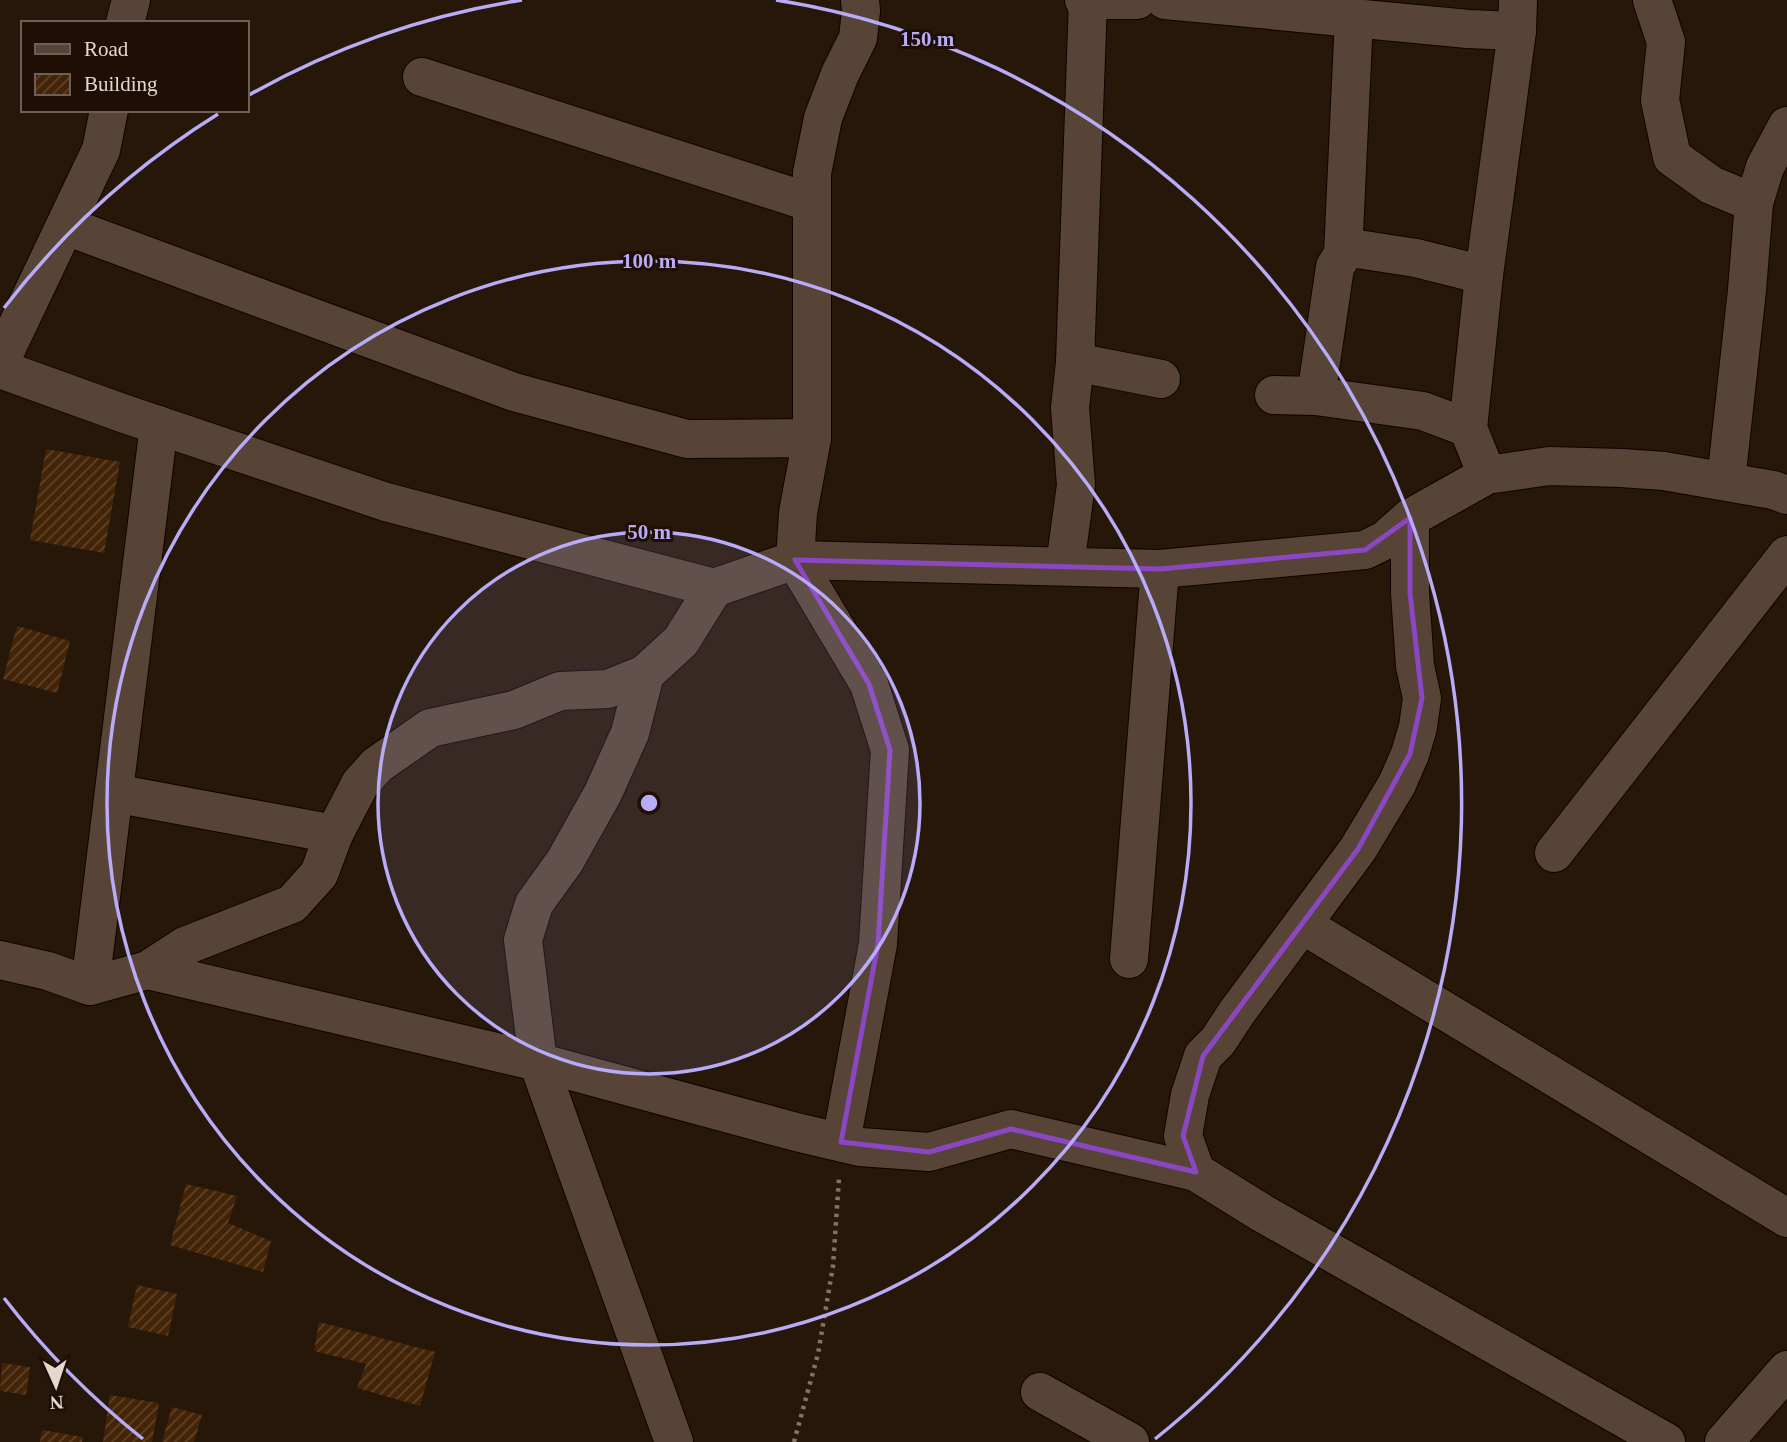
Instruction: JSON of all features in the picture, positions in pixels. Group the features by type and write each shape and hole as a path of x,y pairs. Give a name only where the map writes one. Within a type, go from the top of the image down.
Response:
{"street":[{"path":"126,21 131,0"},
{"path":"841,1142 877,944 890,750 869,684 795,560 798,513 812,438 812,173 823,118 858,38 860,0"},
{"path":"1065,565 1076,485 1070,408 1075,362 1086,0 1137,0"},
{"path":"1165,0 1468,29 1518,16 1484,275 1468,428 1487,475"},
{"path":"1652,0 1666,42 1660,100 1672,157 1711,185 1754,203"},
{"path":"1316,396 1335,267 1342,254 1354,18"},
{"path":"422,77 811,203"},
{"path":"0,362 100,150 109,112"},
{"path":"1726,481 1754,203 1765,167 1787,126"},
{"path":"66,226 513,392 687,439 812,438"},
{"path":"1342,254 1351,248 1416,258 1484,275"},
{"path":"1075,362 1161,379"},
{"path":"0,369 386,502 714,588 795,560 1160,569 1365,550 1385,540 1410,518 1487,475 1549,466 1664,471 1726,481 1782,486"},
{"path":"1274,395 1316,396 1423,411 1468,428"},
{"path":"90,986 159,425"},
{"path":"1196,1172 1183,1136 1190,1095 1203,1056 1218,1041 1358,849 1397,784 1410,754 1418,727 1422,698 1415,666 1410,593 1410,518"},
{"path":"1554,853 1787,555"},
{"path":"1129,959 1160,569"},
{"path":"0,960 48,971 90,986 148,970 185,946 292,904 319,874 334,834 360,784 377,765 430,728 514,710 560,691 608,690 645,674 681,641 714,588"},
{"path":"645,674 630,733 603,793 565,861 534,904 523,940 538,1062 674,1442"},
{"path":"114,793 334,834"},
{"path":"1303,925 1787,1218"},
{"path":"148,970 538,1062 860,1147 929,1152 1011,1129 1196,1172 1262,1213 1666,1442"},
{"path":"1724,1442 1787,1370"},
{"path":"1041,1392 1130,1442"}],"path":[{"path":"794,1442 818,1354 833,1266 841,1142"}],"highlighted area":[{"path":"1410,518 1410,593 1422,698 1410,754 1358,849 1203,1056 1183,1136 1196,1172 1011,1129 929,1152 841,1142 878,944 890,750 869,684 795,560 1160,569 1365,550"}],"building":[{"path":"46,449 120,462 104,553 30,540"},
{"path":"17,626 70,641 57,693 3,679"},
{"path":"186,1184 237,1196 228,1223 271,1241 263,1272 170,1245"},
{"path":"137,1285 177,1294 168,1336 128,1327"},
{"path":"319,1322 435,1352 420,1406 357,1388 366,1364 314,1351"},
{"path":"2,1363 30,1367 26,1395 0,1391"},
{"path":"110,1395 159,1403 152,1442 103,1442"},
{"path":"172,1407 202,1415 194,1442 162,1442"},
{"path":"42,1430 83,1437 82,1442 40,1442"}]}
